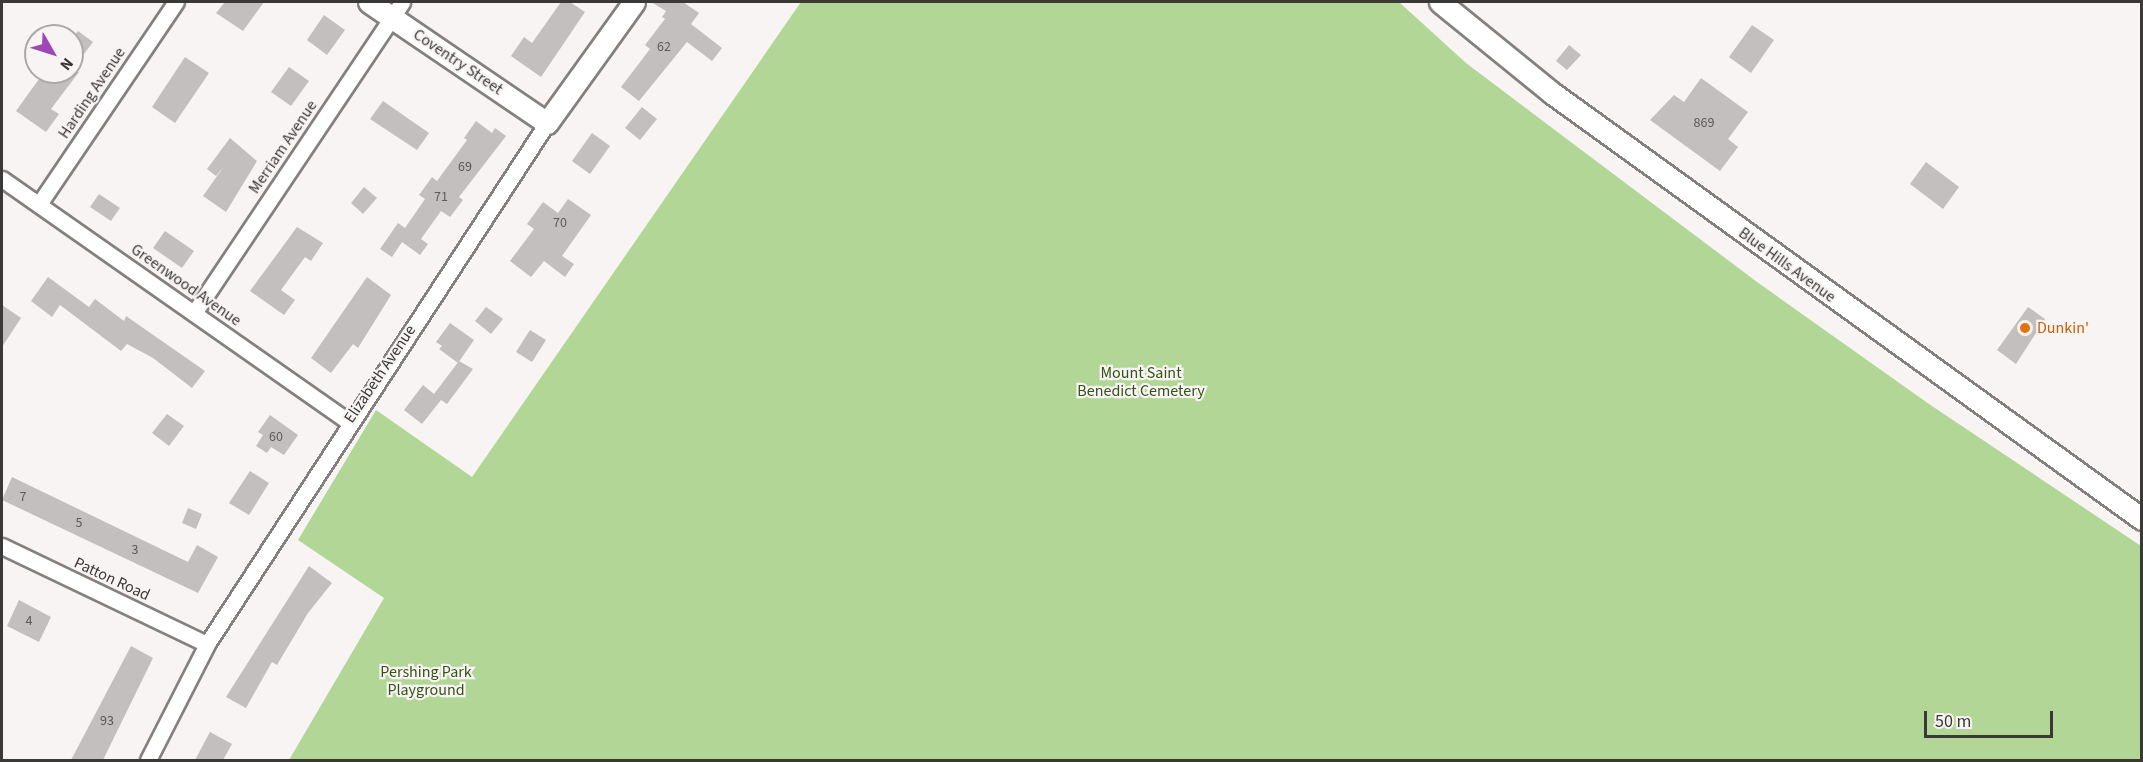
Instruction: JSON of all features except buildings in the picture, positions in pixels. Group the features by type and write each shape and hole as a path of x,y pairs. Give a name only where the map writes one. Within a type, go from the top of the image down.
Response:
{"main road":[{"name":"Coventry Street","path":"369,2 397,9 547,123"},
{"name":"Elizabeth Avenue","path":"547,123 634,2"},
{"name":"Blue Hills Avenue","path":"1440,2 1560,99 2142,519"}],"street":[{"name":"Harding Avenue","path":"39,204 176,2"},
{"name":"Merriam Avenue","path":"194,313 397,9"},
{"name":"Elizabeth Avenue","path":"148,760 207,644 349,422 547,123"},
{"name":"Greenwood Avenue","path":"2,179 349,422"},
{"name":"Patton Road","path":"2,546 207,644"}],"green space":[{"name":"Mount Saint Benedict Cemetery","path":"801,2 1399,2 1466,63 1757,282 1929,404 2141,546 2141,760 289,760 384,598 298,540 376,410 472,477"}],"place":[{"name":"Dunkin'","path":"2025,328"}],"park label":[{"name":"Pershing Park Playground","path":"426,681"}]}
